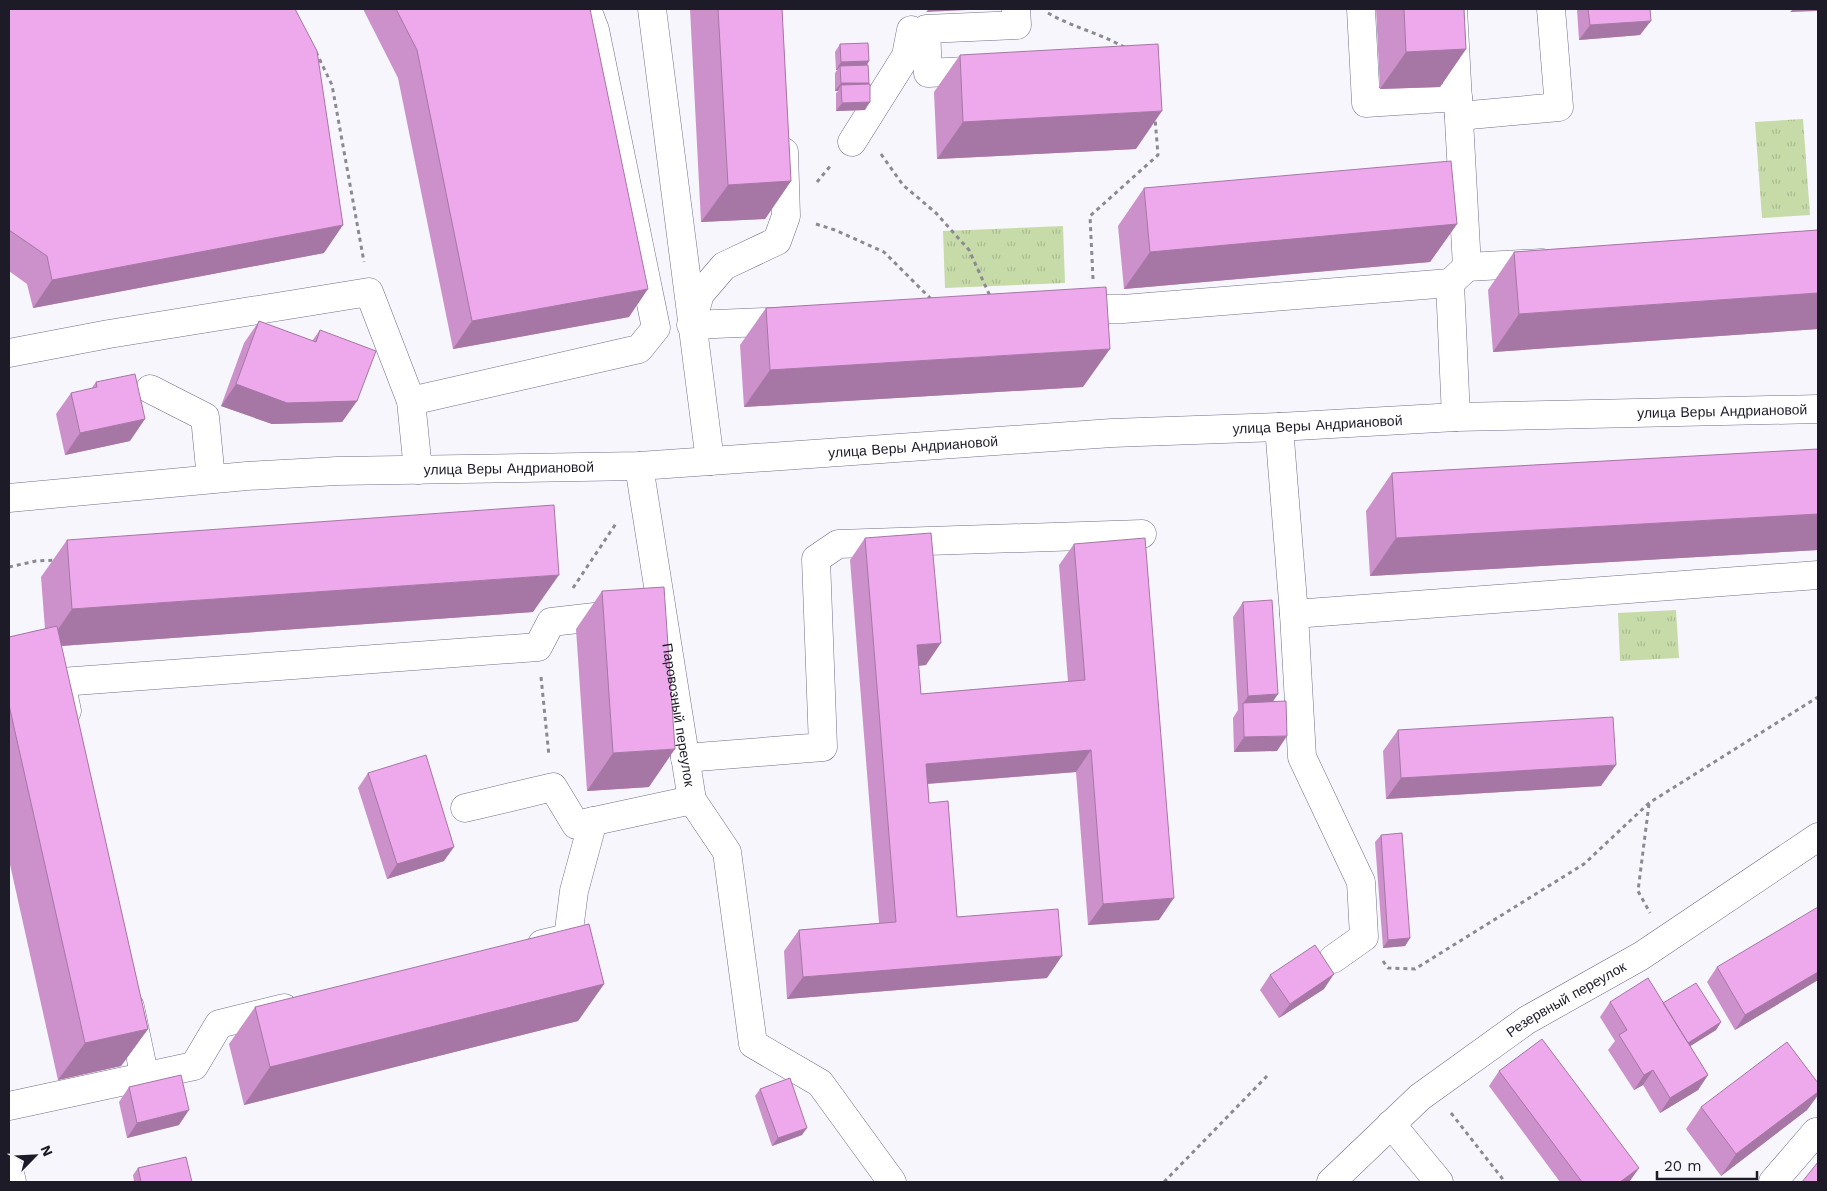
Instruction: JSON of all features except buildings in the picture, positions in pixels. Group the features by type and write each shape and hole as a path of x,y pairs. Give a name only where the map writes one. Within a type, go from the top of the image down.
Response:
{"street":[{"path":"411,401 639,349 656,328 596,30 587,9"},
{"path":"652,9 691,325 710,461"},
{"path":"915,23 1018,25 1016,9"},
{"path":"1361,9 1366,103 1559,107 1552,9"},
{"path":"1453,9 1459,106 1456,417"},
{"path":"915,23 928,73 1011,69"},
{"path":"852,142 906,56 915,23"},
{"path":"691,325 700,294 724,266 777,240 786,216 783,127"},
{"path":"1046,310 1123,309 1458,275 1564,261"},
{"path":"9,353 109,334 369,292 411,401 418,470"},
{"path":"691,325 819,320"},
{"path":"150,389 205,416 211,479"},
{"name":"улица Веры Андриановой","path":"9,498 211,479 337,471 639,466 1112,433 1278,427 1456,417 1818,409"},
{"path":"1278,427 1294,614 1302,757 1361,882 1364,937 1333,959"},
{"name":"Паровозный переулок","path":"639,466 692,800 728,852 753,1044 820,1083 892,1182"},
{"path":"685,758 823,747 816,559 838,544 1142,534"},
{"path":"1294,614 1818,575"},
{"path":"60,682 538,647 551,622 662,609"},
{"path":"43,659 60,682 73,740"},
{"path":"465,808 553,787 576,825 692,800"},
{"path":"520,950 568,938 574,891 593,821"},
{"name":"Резервный переулок","path":"1331,1182 1420,1097 1527,1020 1641,956 1818,837"},
{"path":"124,981 144,1078"},
{"path":"9,1106 194,1066 219,1024 306,1002"},
{"path":"1391,1124 1440,1182"},
{"path":"1773,1182 1816,1132"},
{"path":"9,1169 12,1182"}],"path":[{"path":"1041,9 1069,25 1126,48"},
{"path":"315,51 332,85 369,292"},
{"path":"1094,308 1090,216 1158,155 1154,108"},
{"path":"932,301 884,252 835,230 786,216 852,142 881,155 903,185 936,213 969,250 994,303"},
{"path":"551,622 619,519"},
{"path":"9,567 36,561 64,560"},
{"path":"538,647 553,787"},
{"path":"1364,937 1388,968 1415,969 1584,864 1649,803 1818,697"},
{"path":"1641,956 1650,911 1638,892 1649,803"},
{"path":"1164,1182 1267,1076"},
{"path":"1432,1089 1505,1182"}],"green space":[{"path":"1803,119 1810,215 1762,218 1755,122"},
{"path":"1063,226 1065,283 945,288 943,231"},
{"path":"1676,610 1679,658 1620,661 1618,613"}]}
